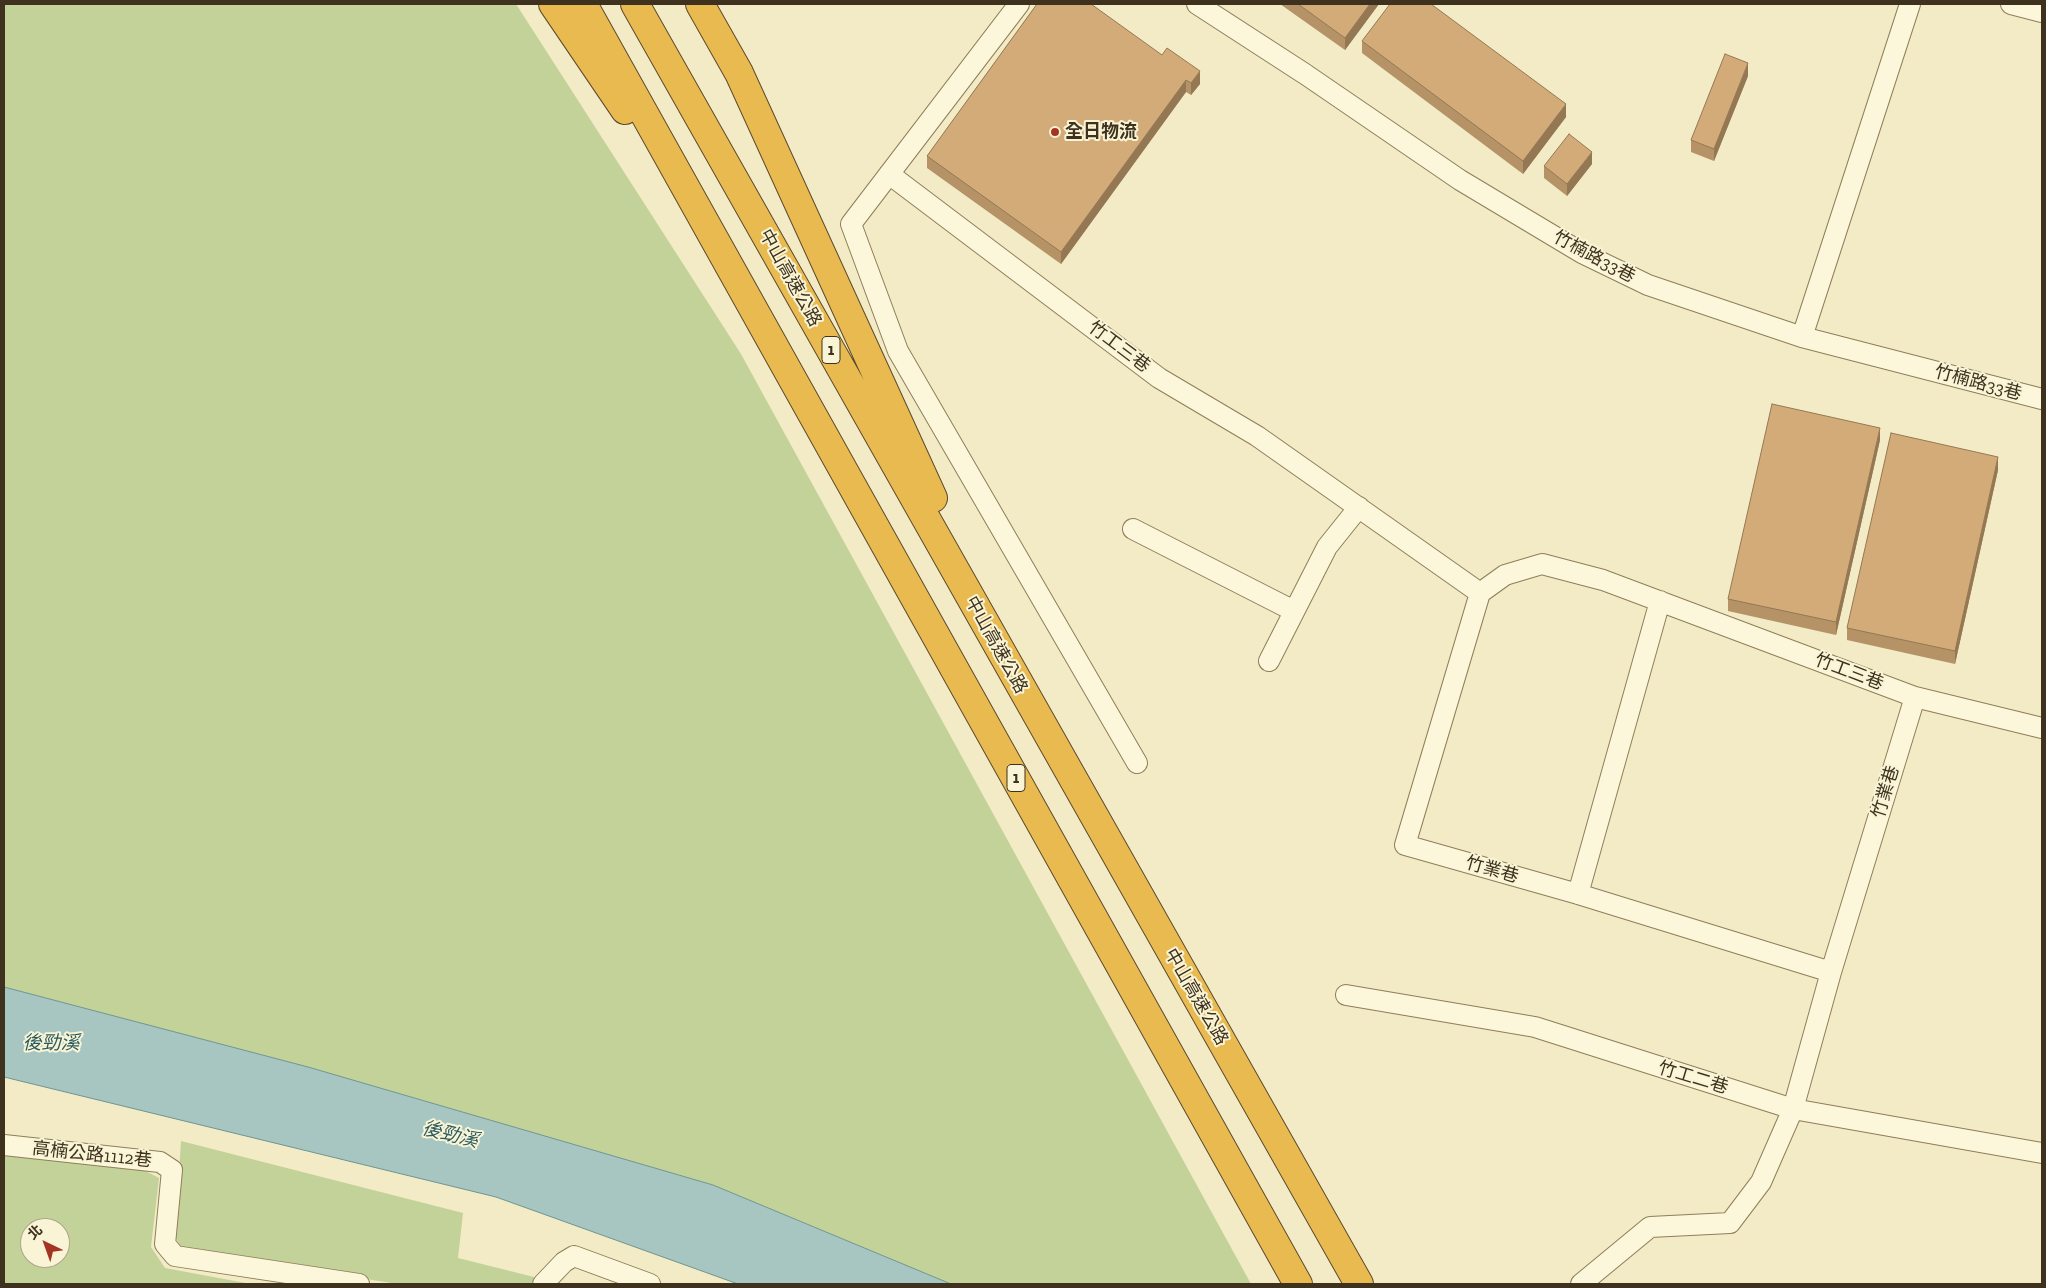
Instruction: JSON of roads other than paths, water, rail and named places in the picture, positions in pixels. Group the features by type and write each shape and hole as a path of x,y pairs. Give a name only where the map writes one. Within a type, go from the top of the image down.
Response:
{"highway":[{"path":"553,4 734,272"},
{"name":"1","path":"583,4 1298,1284"},
{"name":"中山高速公路","path":"636,4 1025,696 1359,1284"},
{"path":"700,4 739,72 815,236 869,361 1025,696"}],"street":[{"path":"1019,4 851,224 898,351 1137,763"},
{"name":"竹楠路33巷","path":"1197,4 1305,74 1460,180 1582,253 1648,285 1802,337 2042,400"},
{"path":"1802,337 1910,4"},
{"path":"2011,4 2042,12"},
{"name":"竹工三巷","path":"889,174 1159,378 1257,436 1480,593 1505,575 1542,564 1603,580 1915,697 2042,728"},
{"path":"1269,661 1327,547 1358,507"},
{"path":"1133,529 1294,611"},
{"name":"竹業巷","path":"1480,593 1405,845 1578,894 1831,972"},
{"path":"1578,894 1660,601"},
{"name":"竹業巷","path":"1581,1284 1650,1227 1730,1223 1761,1182 1793,1109 1831,972 1915,697"},
{"name":"竹工二巷","path":"1346,995 1535,1027 1793,1109 2042,1153"},
{"name":"高楠公路1112巷","path":"4,1145 160,1162 172,1170 166,1244 175,1256 359,1284"},
{"path":"543,1284 564,1262 574,1256 650,1284"}],"water":[{"name":"後勁溪","path":"4,987 308,1067 713,1185 951,1284 738,1284 496,1197 4,1077"}],"place":[{"name":"全日物流","path":"1055,132"}]}
